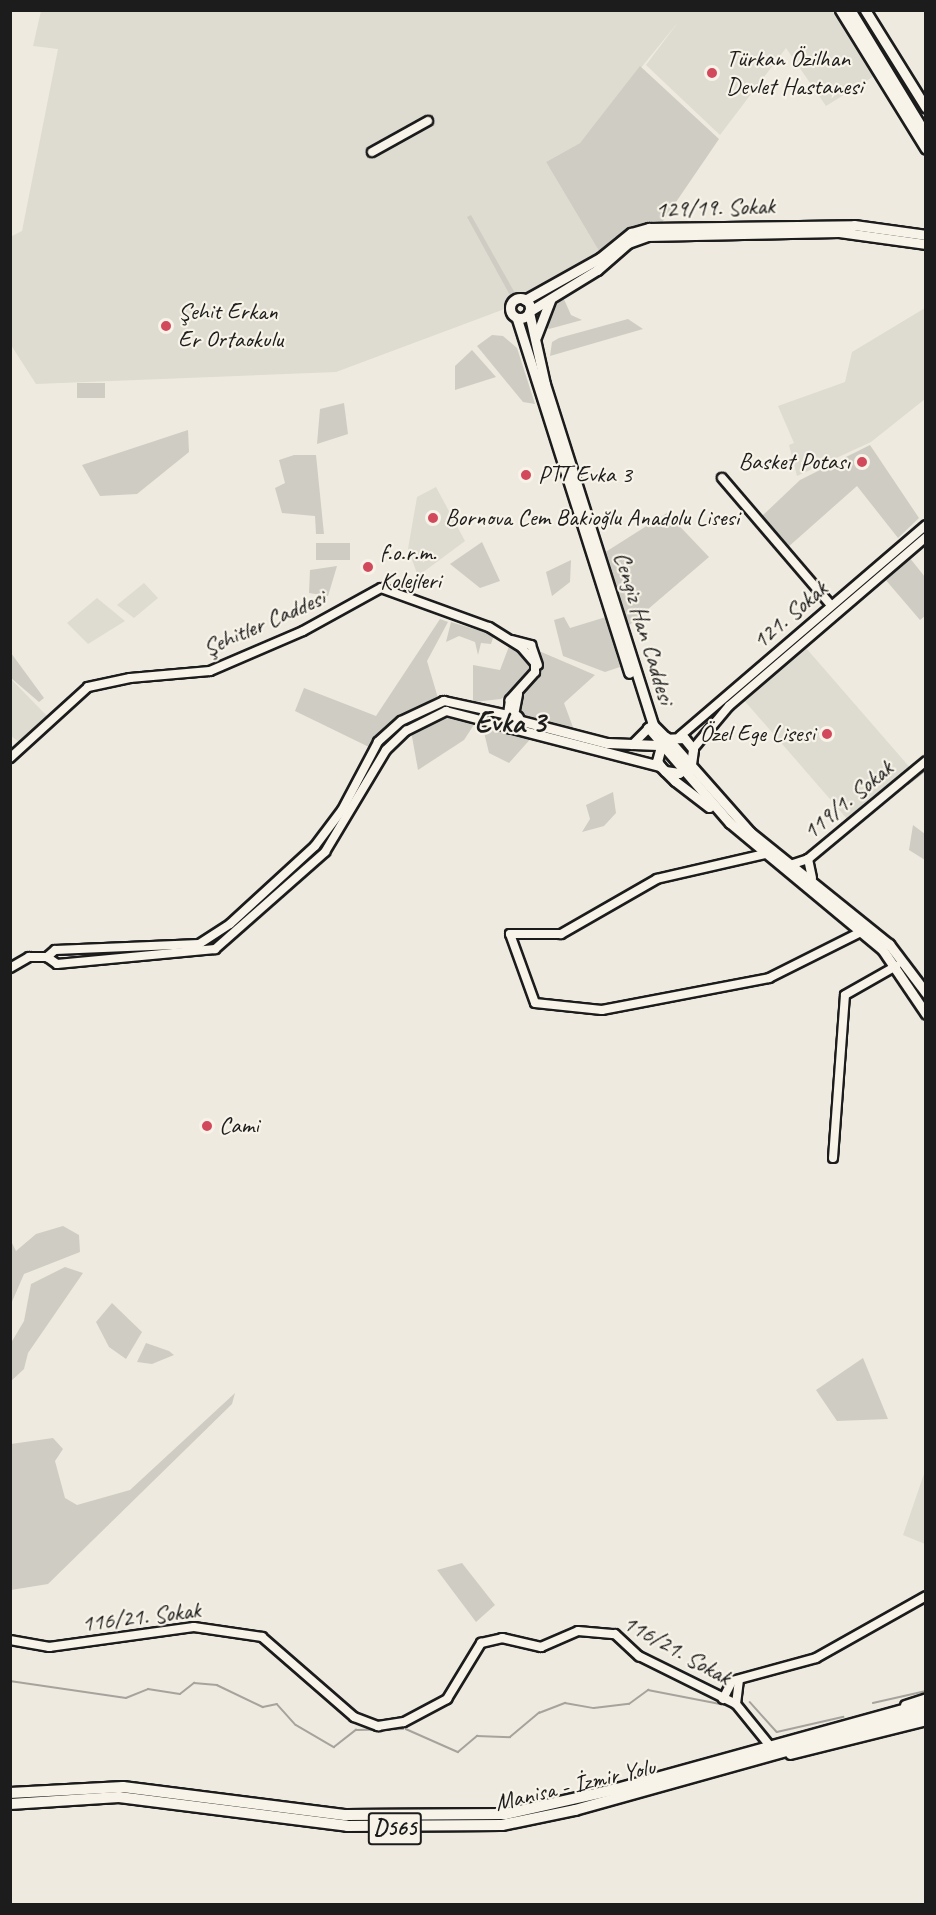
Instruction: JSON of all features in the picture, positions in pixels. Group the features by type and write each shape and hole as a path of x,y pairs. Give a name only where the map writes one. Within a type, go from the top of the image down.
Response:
{"highway":[{"path":"850,10 926,135"},
{"path":"857,10 926,124"},
{"name":"Manisa - İzmir Yolu","path":"10,1804 119,1797 347,1826 468,1828 537,1820 772,1752 926,1704"},
{"name":"Manisa - İzmir Yolu","path":"10,1793 123,1788 346,1815 468,1816 533,1810 926,1712"}],"main road":[{"path":"840,10 926,149"},
{"path":"865,10 926,108"},
{"name":"129/19. Sokak","path":"525,300 586,267 631,233 649,228 854,225 926,235"},
{"name":"129/19. Sokak","path":"517,318 552,297 628,243 653,235 857,232 926,244"},
{"path":"535,345 539,321 552,297"},
{"path":"517,318 510,304 525,300"},
{"name":"Cengiz Han Caddesi","path":"525,300 530,311 535,345 650,726"},
{"name":"Cengiz Han Caddesi","path":"517,318 524,346 650,726"},
{"path":"512,721 632,747 680,736 693,749"},
{"path":"512,721 662,768 686,769"},
{"path":"661,741 662,768 730,823"},
{"name":"Cengiz Han Caddesi","path":"661,741 730,823 861,932 896,966 926,1014"},
{"name":"121. Sokak","path":"686,769 693,749"},
{"name":"Cengiz Han Caddesi","path":"686,769 750,832 812,878 889,944 926,993"},
{"path":"876,1718 926,1698"},
{"path":"772,1752 926,1720"}],"street":[{"path":"372,152 428,121"},
{"path":"722,478 831,605"},
{"name":"121. Sokak","path":"680,736 926,525"},
{"name":"121. Sokak","path":"693,749 729,706 926,537"},
{"name":"Şehitler Caddesi","path":"10,758 88,687 130,678 210,671 303,631 381,588 511,640"},
{"path":"511,640 531,645 538,668 516,699 512,721"},
{"path":"511,640 536,667 510,700 512,721"},
{"path":"47,957 55,950 199,944 250,908 270,890 342,810 378,742 410,715 444,701 512,721"},
{"path":"444,701 446,711"},
{"path":"10,968 29,957 47,957 57,964 153,957 215,949 277,898 325,852 386,750 415,725 446,711 512,721"},
{"path":"632,747 650,726"},
{"name":"Cengiz Han Caddesi","path":"650,726 661,741"},
{"name":"119/1. Sokak","path":"793,864 808,859 926,761"},
{"path":"765,854 657,879 561,934 510,934 535,1003 602,1010 769,978 861,932"},
{"path":"808,859 812,878"},
{"path":"270,890 277,898"},
{"path":"250,908 256,916"},
{"path":"152,946 153,957"},
{"path":"833,1158 845,995 896,966"},
{"path":"723,1699 732,1680 816,1658 926,1596"},
{"name":"116/21. Sokak","path":"10,1640 49,1647 194,1627 252,1635 278,1647 354,1717 378,1726 404,1722 447,1699 481,1643 502,1638 541,1647 587,1632 615,1634 639,1656 736,1704 772,1752"},
{"path":"736,1704 739,1680"}],"shaded area":[{"path":"41,11 840,11 879,73 826,106 786,48 720,135 646,65 679,21 580,143 546,162 599,251 561,288 336,372 36,384 11,345 10,237 22,231 58,49 33,46"},
{"path":"640,66 719,139 661,224 615,237 599,251 546,162 580,143"},
{"path":"471,215 516,295 511,297 467,217"},
{"path":"563,297 571,315 582,320 549,329 543,323"},
{"path":"925,308 925,399 871,442 797,476 789,445 794,443 778,406 845,382 852,352"},
{"path":"628,319 643,329 550,356 552,342 559,338"},
{"path":"492,335 503,336 517,348 535,404 523,402 477,346"},
{"path":"472,350 496,377 455,390 455,366"},
{"path":"77,383 105,383 105,398 77,398"},
{"path":"344,403 348,434 317,444 320,409"},
{"path":"188,430 189,452 137,494 100,496 82,465"},
{"path":"870,445 919,518 898,538 857,486 787,548 760,518 800,480"},
{"path":"294,455 316,455 324,534 316,534 315,516 282,513 275,488 285,483 279,460"},
{"name":"Bornova Cem Bakioğlu Anadolu Lisesi","path":"436,487 465,541 418,576 408,549 417,497"},
{"path":"667,513 709,557 626,628 604,553"},
{"path":"482,542 500,581 480,588 450,564"},
{"path":"316,543 350,543 350,560 316,560"},
{"path":"909,557 925,577 925,616 920,620 884,578"},
{"path":"571,560 570,582 552,596 546,572"},
{"path":"337,566 328,596 309,593 310,570"},
{"path":"144,583 158,598 134,618 117,605"},
{"path":"97,598 125,621 88,644 67,623"},
{"path":"564,617 570,628 606,617 620,667 605,672 563,656 554,620"},
{"path":"440,619 448,622 427,661 438,698 408,711 371,748 295,711 304,688 376,716"},
{"path":"451,622 494,635 491,644 481,643 478,655 475,642 459,636 446,642"},
{"path":"511,641 533,667 527,680 501,699 473,702 473,665 500,670"},
{"name":"Özel Ege Lisesi","path":"806,648 910,768 849,821 745,701"},
{"path":"539,651 595,675 564,703 574,730 524,717 519,708 517,702 539,673"},
{"path":"11,653 44,698 39,702 11,678"},
{"path":"10,678 48,717 19,742 11,736"},
{"path":"440,716 477,720 464,740 418,770 411,731"},
{"path":"481,720 508,731 534,735 509,763 489,753"},
{"path":"613,792 616,813 604,826 582,832 590,819 586,805"},
{"path":"913,825 925,834 925,860 909,850"},
{"path":"63,1226 79,1235 80,1252 24,1274 11,1304 11,1241 16,1251 36,1234"},
{"path":"65,1267 83,1273 28,1353 24,1369 11,1381 11,1343 24,1321 31,1284"},
{"path":"112,1303 142,1332 126,1359 109,1347 96,1322"},
{"path":"146,1343 174,1355 152,1364 137,1362"},
{"path":"863,1358 888,1419 837,1421 816,1390"},
{"path":"235,1393 232,1404 48,1584 11,1590 11,1444 53,1438 63,1449 55,1461 65,1498 77,1505 130,1490"},
{"path":"925,1471 925,1544 903,1535"},
{"path":"462,1563 495,1605 476,1622 437,1570"}],"waterway":[{"path":"908,784 926,770"},
{"path":"10,1681 126,1698 148,1689 180,1694 194,1683 217,1685 263,1707 277,1704 296,1725 334,1747 356,1730 403,1729"},
{"path":"406,1729 458,1752 477,1736 510,1737 539,1713 565,1703 594,1708 629,1704 648,1690 731,1706"},
{"path":"873,1703 926,1691"},
{"path":"750,1702 777,1732 843,1717"}],"place":[{"name":"Türkan Özilhan Devlet Hastanesi","path":"712,73"},
{"name":"Şehit Erkan Er Ortaokulu","path":"166,326"},
{"name":"Basket Potası","path":"862,462"},
{"name":"PTT Evka 3","path":"526,475"},
{"name":"Bornova Cem Bakioğlu Anadolu Lisesi","path":"433,518"},
{"name":"f.o.r.m. Kolejleri","path":"368,567"},
{"name":"Özel Ege Lisesi","path":"827,734"},
{"name":"Cami","path":"207,1126"}],"district":[{"name":"Evka 3","path":"510,722"}]}
